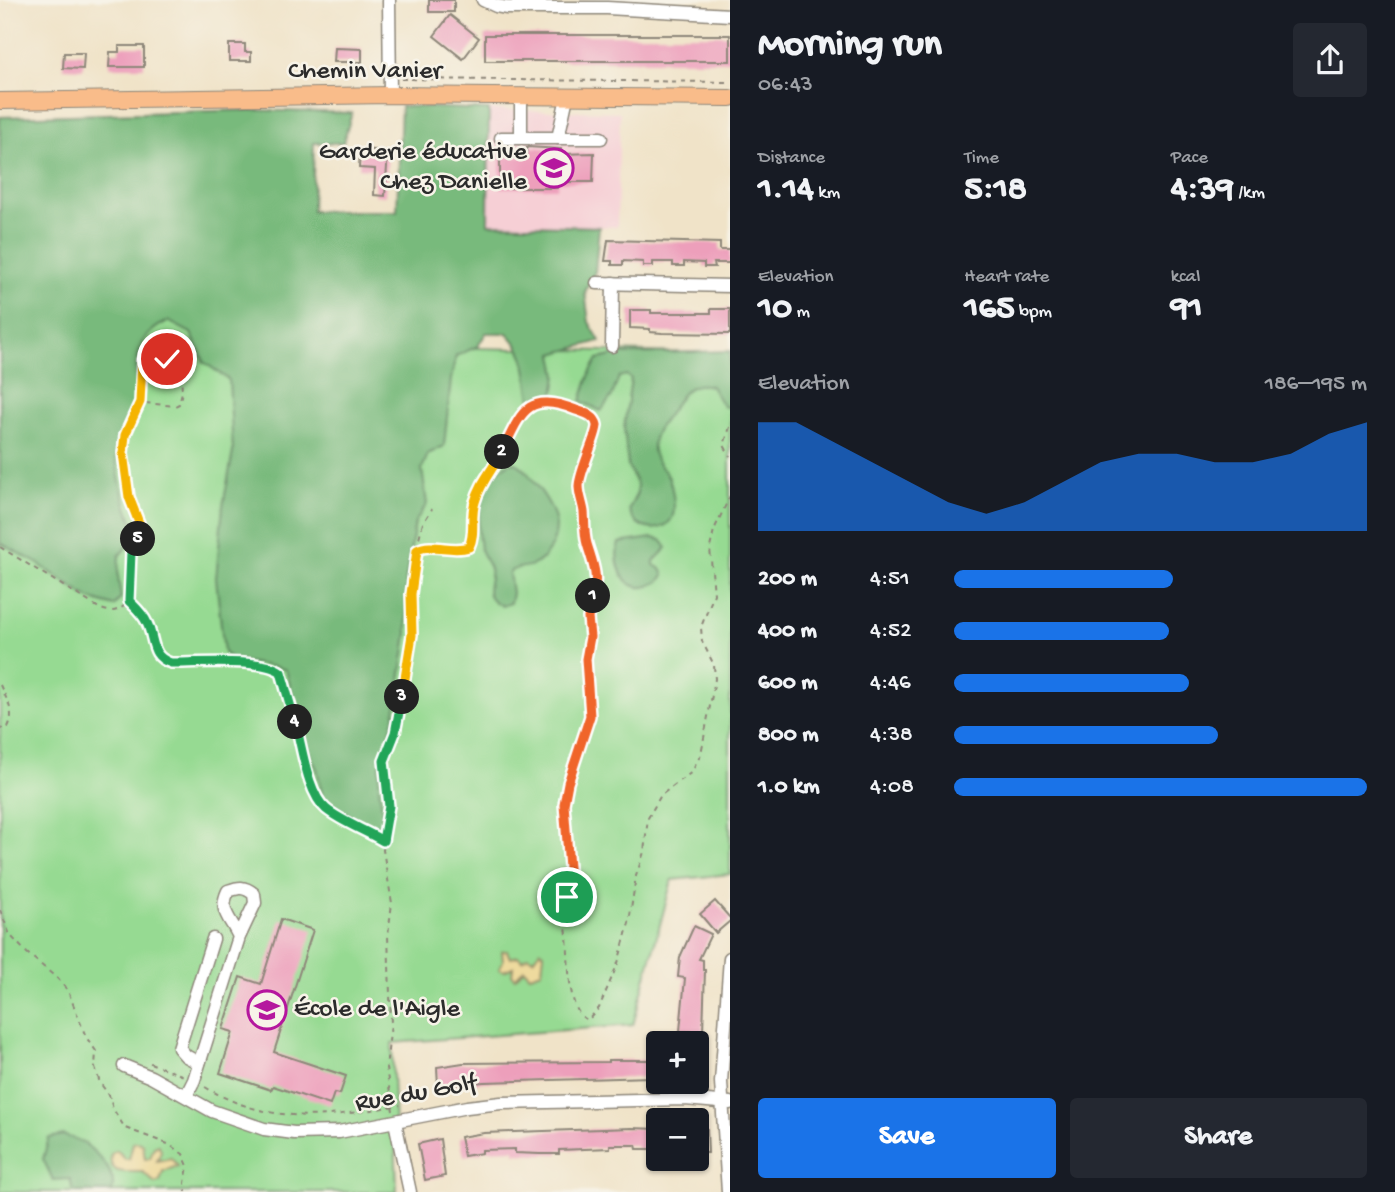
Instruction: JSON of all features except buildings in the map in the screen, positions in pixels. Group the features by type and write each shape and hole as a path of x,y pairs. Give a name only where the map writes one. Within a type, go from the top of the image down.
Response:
{"main road":[{"name":"Chemin Vanier","path":"0,101 390,87 521,96 730,98"}],"street":[{"path":"389,0 390,87"},
{"path":"484,0 507,8 607,8 730,15"},
{"path":"521,96 521,138"},
{"path":"558,138 567,97"},
{"path":"501,138 601,138"},
{"path":"597,283 730,286"},
{"path":"612,346 614,283"},
{"path":"186,1096 194,1080 239,936"},
{"path":"199,1063 186,1056 179,1048 213,939"},
{"path":"728,1192 726,1102 730,958"},
{"name":"Rue du Golf","path":"124,1066 212,1111 251,1125 294,1133 332,1133 501,1103 685,1099 726,1102"},
{"path":"395,1122 410,1192"}],"path":[{"path":"390,87 730,82"},
{"path":"139,405 180,404 181,370 158,355 144,355 139,405 125,435 123,453 129,497 141,528 131,552 129,601 147,623 157,655 163,661 171,663 269,666 281,672 312,787 318,799 325,808 383,841"},
{"path":"417,550 424,546 450,550 469,547 473,539 473,509 480,489 500,455 514,423 528,408 541,402 552,401 592,416 595,420 597,430 586,455 579,486 587,542 597,581 588,618 590,637 587,666 591,709 565,793 570,880 567,897 558,910"},
{"path":"730,427 724,445 730,456"},
{"path":"544,898 558,910 566,923 572,997 578,1014 588,1020 598,1008 618,963 629,923 636,876 644,852 648,818 661,795 692,772 701,754 715,679 714,665 702,641 701,626 714,594 710,548 714,530 730,496"},
{"path":"395,1122 386,1068 391,1024 388,935 392,903 383,841 389,806 384,766 397,722 412,635 411,594 417,550 423,523 432,509"},
{"path":"0,547 99,608 118,611 129,601"},
{"path":"0,685 10,705 12,720 8,727 0,729"},
{"path":"0,910 10,934 68,991 86,1037 96,1051 95,1068 100,1083 125,1128 168,1144 183,1154 188,1166 186,1192"},
{"path":"140,1072 145,1062 194,1080 237,1103 283,1115 331,1116 400,1105"}],"shaded area":[{"name":"Garderie éducative Chez Danielle","path":"489,110 620,112 617,227 488,224"}],"green space":[{"path":"401,106 489,110 488,224 599,227 595,272 585,292 589,322 600,341 553,354 557,375 554,396 531,399 523,357 507,333 486,333 478,346 456,356 444,446 428,454 422,469 427,504 415,522 406,579 407,634 394,720 380,767 379,787 383,815 379,833 323,799 317,769 306,746 286,670 237,660 224,653 216,578 223,506 233,452 229,380 204,362 191,333 168,321 146,338 138,357 134,405 119,435 116,448 120,484 135,528 128,545 119,556 121,598 114,606 88,598 37,563 0,543 0,117 249,110 352,113 343,143 314,143 312,211 397,211"},
{"path":"76,274 437,347 730,354 730,874 672,880 633,1025 392,1043 397,1192 0,1192 0,309"},
{"path":"730,351 730,408 723,406 711,386 696,385 686,390 660,425 653,444 654,454 669,478 674,511 670,521 664,526 644,527 632,517 629,509 637,493 637,485 628,466 624,428 631,379 626,375 619,377 612,396 601,411 581,401 590,373 598,359 620,354"},
{"path":"512,462 524,468 539,489 551,508 556,527 551,547 539,562 509,572 512,593 510,603 502,606 490,598 488,593 490,569 480,549 478,525 486,487 501,468"},
{"path":"652,538 661,540 667,548 654,561 654,565 661,569 664,575 659,582 651,585 634,586 619,568 619,543"},
{"path":"63,1135 83,1142 101,1159 112,1178 112,1192 73,1192 70,1179 53,1180 43,1159 49,1138"}],"sand":[{"path":"540,950 544,953 542,971 530,975 524,969 515,978 512,974 513,967 504,971 499,969 503,961 502,951 507,951 510,958 518,956 523,960 528,956 533,959"},
{"path":"133,1143 143,1144 145,1159 150,1158 154,1147 159,1145 161,1151 157,1161 171,1158 178,1166 163,1171 160,1181 155,1183 143,1172 115,1170 111,1154 117,1150 125,1159 129,1159"}],"place":[{"name":"Garderie éducative Chez Danielle","path":"554,168"},
{"name":"École de l'Aigle","path":"267,1010"}],"route":[{"path":"167,359 150,353 144,355 140,402 125,435 124,474 129,497 141,528 131,552 129,601 147,623 157,655 163,661 269,666 281,672 312,787 318,799 325,808 383,841 389,806 384,761 404,691 412,635 411,594 417,550 424,546 450,550 469,547 473,539 471,523 475,499 500,455 514,423 528,408 541,402 552,401 592,416 595,420 597,430 586,455 579,486 584,527 597,581 588,618 590,637 586,659 591,709 565,793 570,880 567,897"}]}
